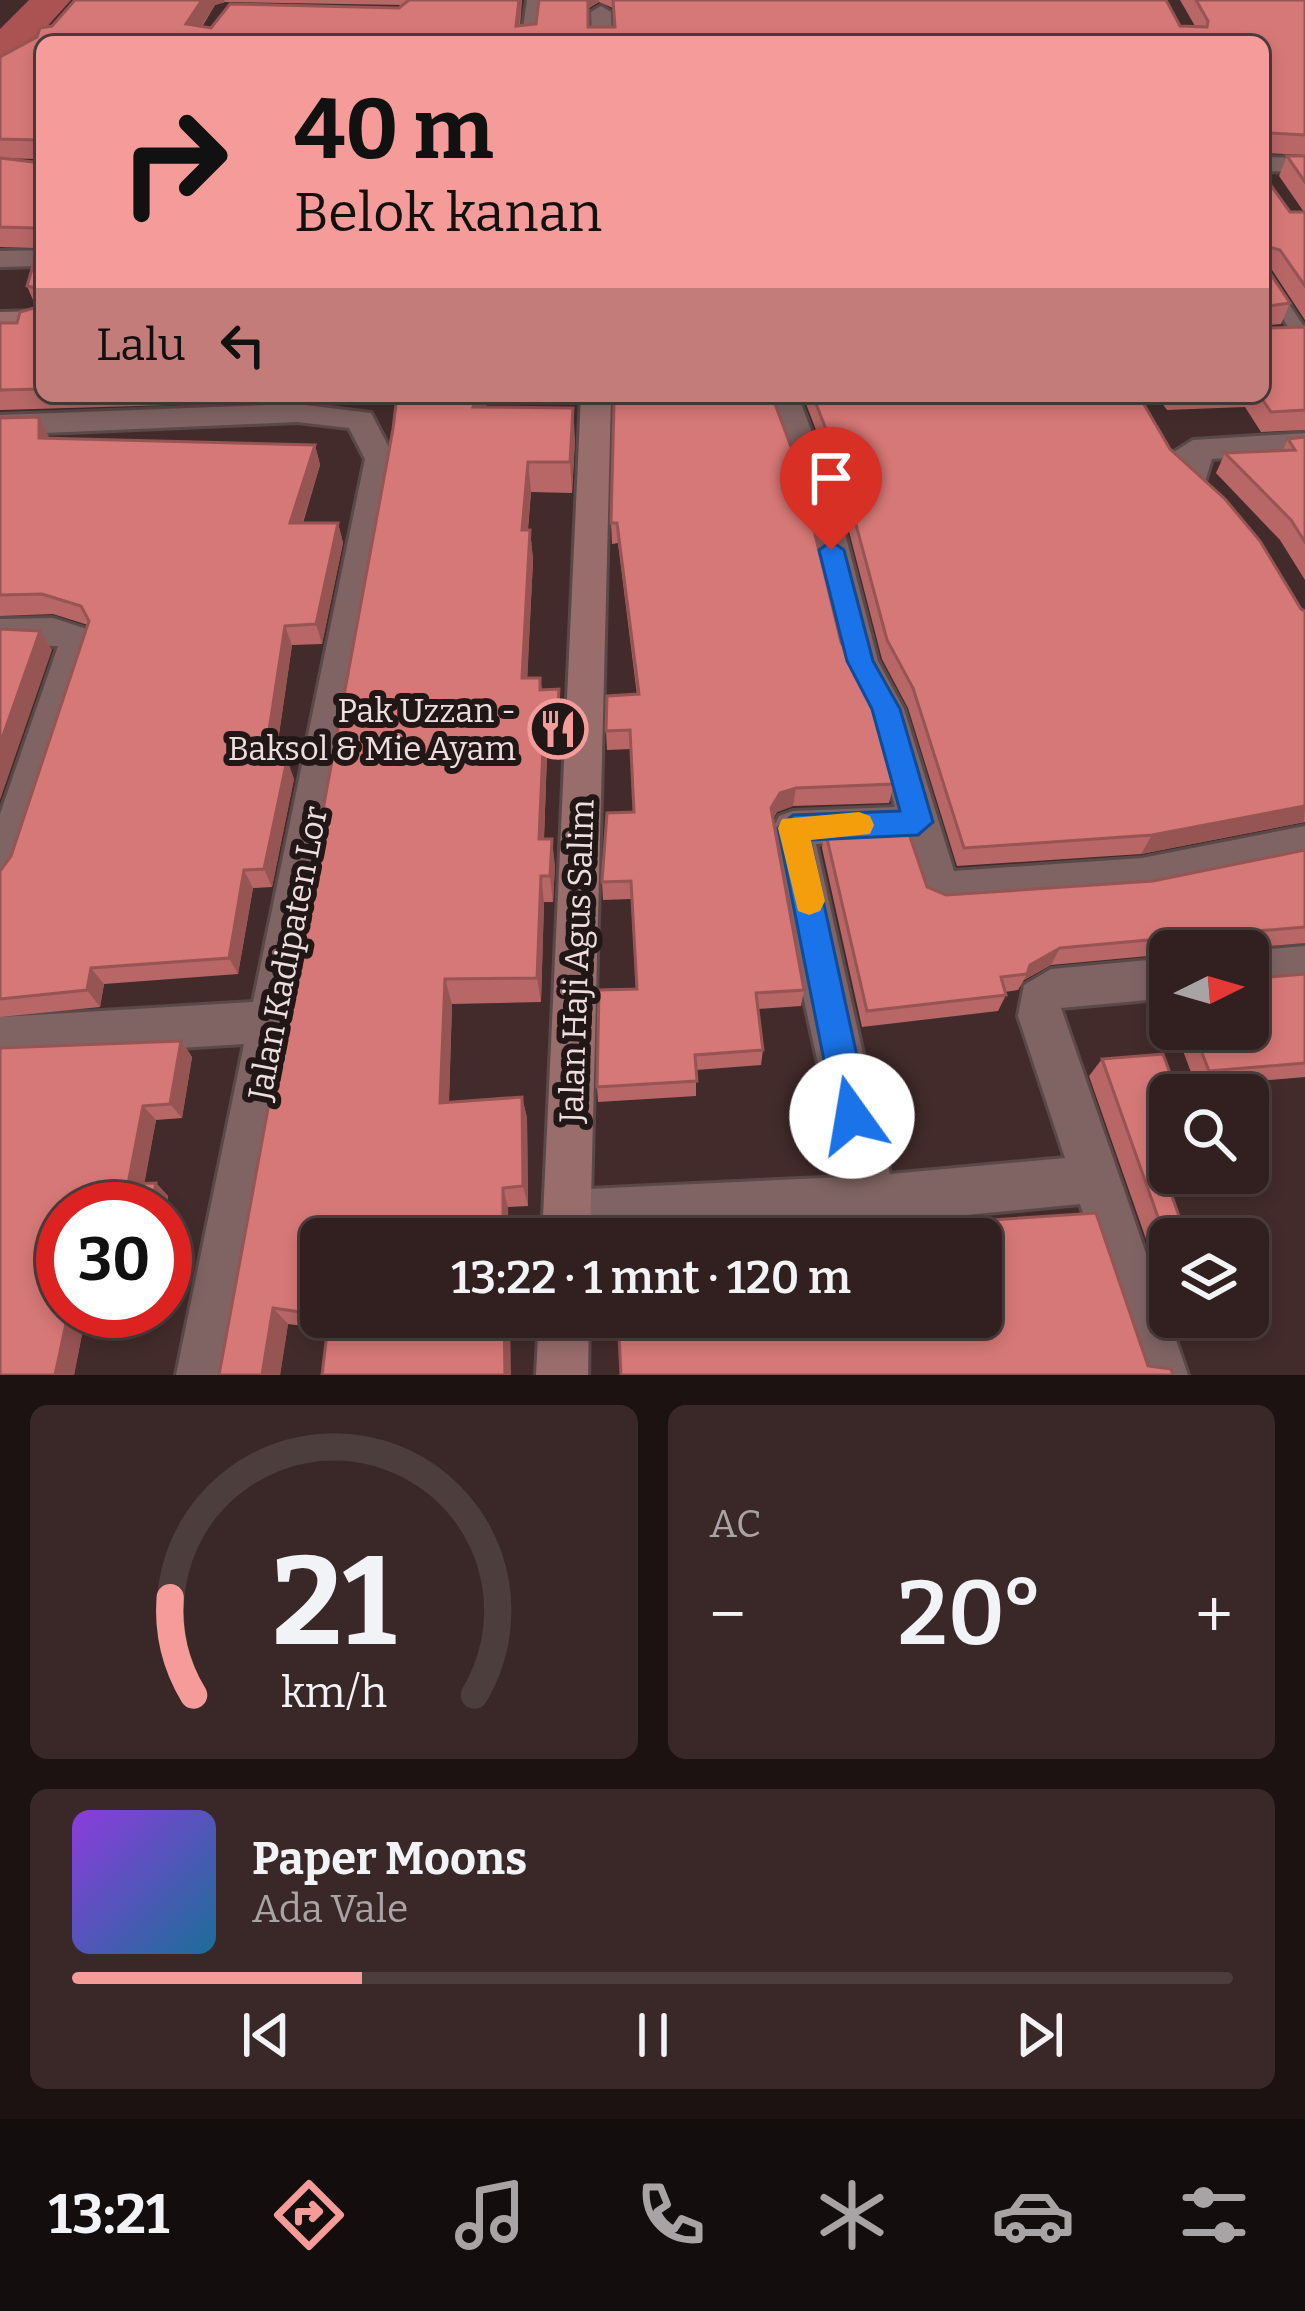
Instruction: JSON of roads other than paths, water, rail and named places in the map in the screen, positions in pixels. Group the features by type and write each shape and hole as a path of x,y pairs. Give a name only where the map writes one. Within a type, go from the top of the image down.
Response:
{"street":[{"path":"601,12 602,36"},
{"path":"1269,164 1305,165"},
{"path":"0,320 36,319"},
{"path":"1269,337 1304,336"},
{"name":"Jalan Haji Agus Salim","path":"567,1218 596,402"},
{"path":"785,402 818,487 860,661 886,709 939,890 1142,876 1305,843"},
{"name":"Jalan Kadipaten Lor","path":"0,424 297,413 360,421 380,459 202,1375"},
{"path":"1158,430 1196,477 1198,461 1193,451 1305,443"},
{"path":"0,632 53,631 78,639 0,872"},
{"path":"872,1201 816,959 813,920 793,828 918,822"},
{"path":"1269,969 1305,966"},
{"path":"1149,980 1051,989 1039,999 1040,1016 1162,1375"},
{"path":"0,1038 274,1021"},
{"path":"673,1218 1096,1179"},
{"path":"562,1375 563,1338"}],"lane":[{"path":"528,36 533,0"},
{"path":"1269,285 1304,336"}],"waterway":[{"path":"0,53 51,0"}],"place":[{"name":"Pak Uzzan - Baksol & Mie Ayam","path":"558,729"}]}
